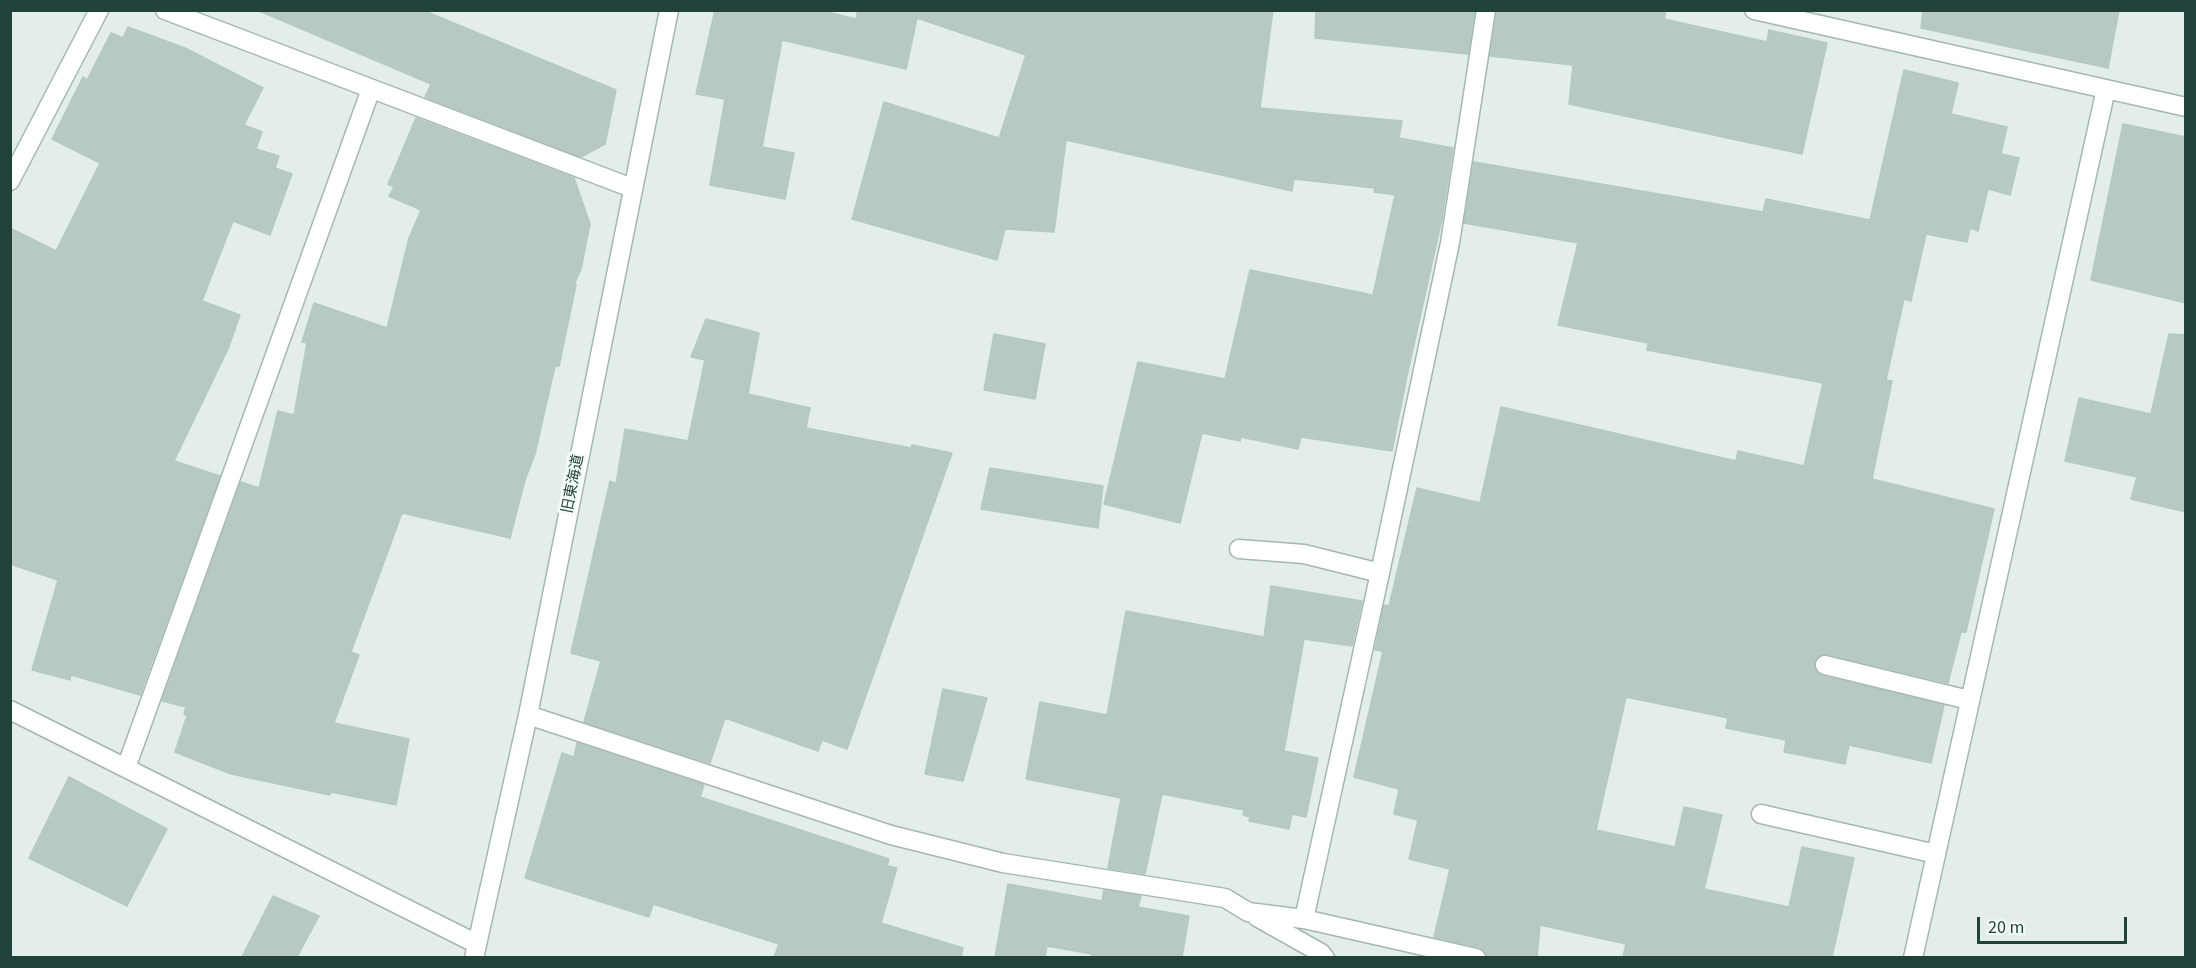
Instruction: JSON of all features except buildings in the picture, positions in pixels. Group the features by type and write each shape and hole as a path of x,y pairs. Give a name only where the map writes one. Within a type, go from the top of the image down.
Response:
{"street":[{"path":"10,180 99,10"},
{"path":"165,10 632,188"},
{"name":"旧東海道","path":"475,951 528,715 669,10"},
{"path":"1304,919 1450,243 1486,10"},
{"path":"1754,10 2186,107"},
{"path":"126,768 371,89"},
{"path":"1913,957 2106,89"},
{"path":"1239,549 1305,555 1380,573"},
{"path":"1825,665 1969,700"},
{"path":"10,710 126,768 475,951"},
{"path":"528,715 891,835 1003,863 1225,898 1325,957"},
{"path":"1761,814 1936,854"},
{"path":"1248,912 1304,919 1476,957"}]}
